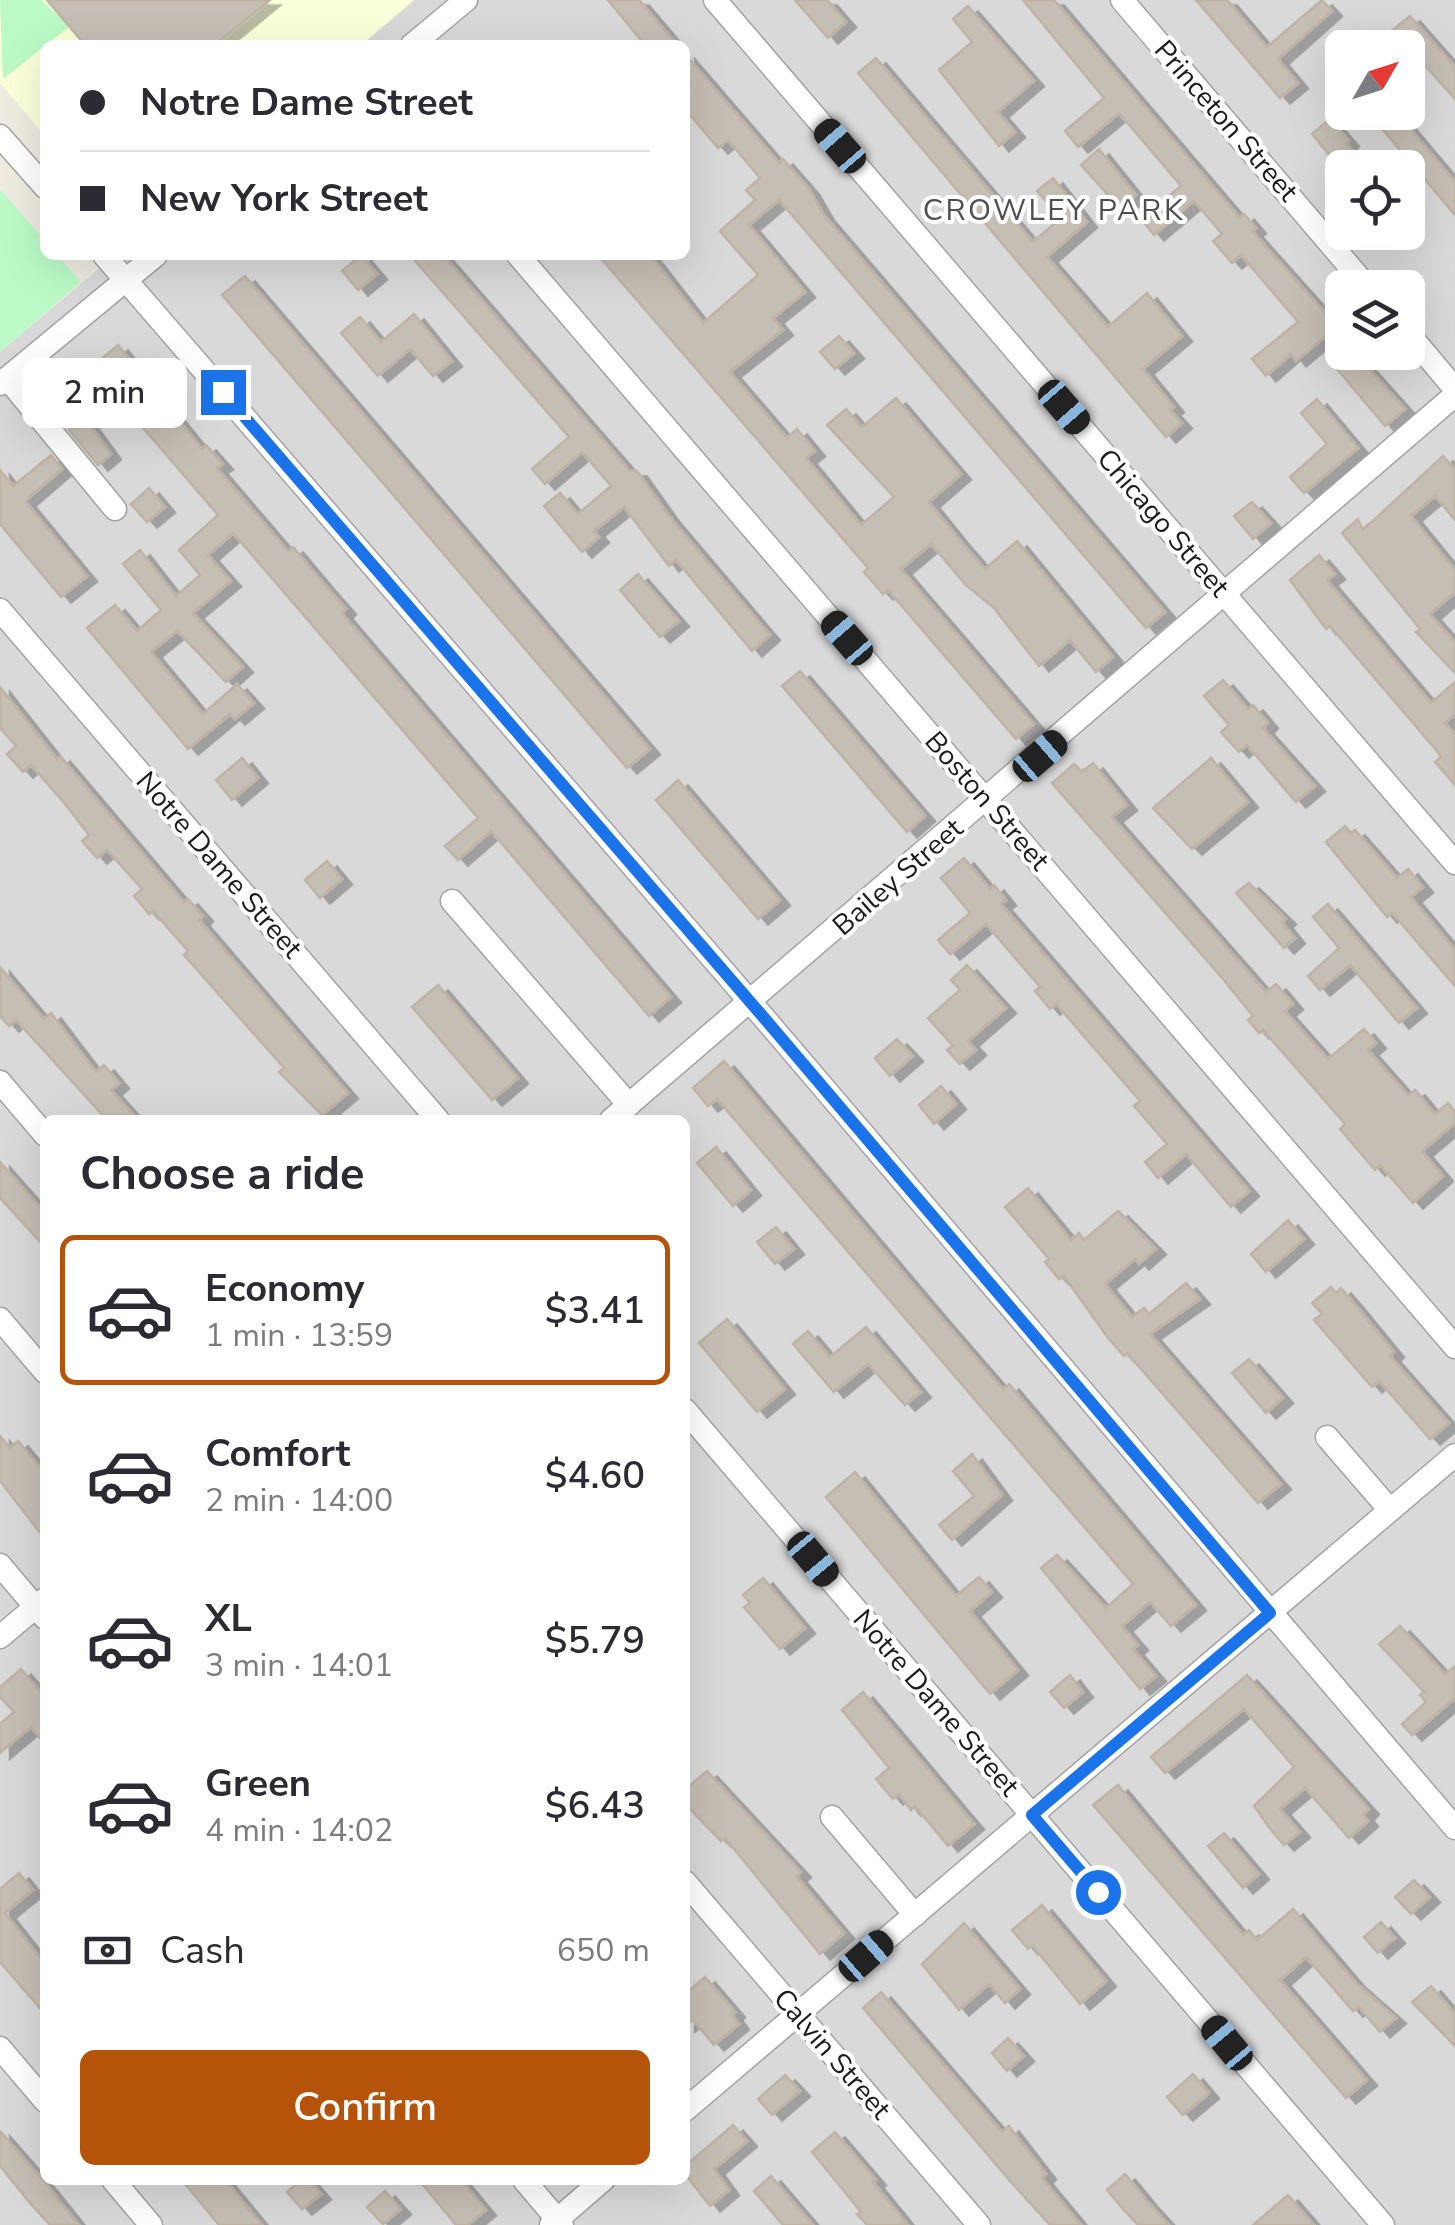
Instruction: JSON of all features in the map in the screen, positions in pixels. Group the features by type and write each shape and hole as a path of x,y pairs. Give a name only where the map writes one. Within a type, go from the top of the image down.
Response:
{"street":[{"path":"418,40 466,0"},
{"name":"Chicago Street","path":"715,0 1455,863"},
{"name":"Princeton Street","path":"1122,0 1353,270"},
{"path":"0,136 40,181"},
{"path":"108,260 1455,1828"},
{"path":"115,509 4,381 150,260"},
{"name":"Boston Street","path":"522,260 1455,1347"},
{"path":"1425,354 1455,392"},
{"name":"Bailey Street","path":"617,1115 1226,596 1455,392"},
{"name":"Notre Dame Street","path":"0,610 434,1115"},
{"path":"452,900 629,1104"},
{"path":"0,1082 40,1128"},
{"path":"0,1319 40,1366"},
{"name":"Notre Dame Street","path":"690,1416 1383,2225"},
{"path":"1327,1437 1390,1510"},
{"path":"690,2106 1455,1455"},
{"path":"0,1565 40,1606"},
{"path":"0,1637 40,1609"},
{"path":"832,1816 914,1915"},
{"name":"Calvin Street","path":"690,1888 979,2225"},
{"path":"0,2048 40,2095"},
{"path":"117,2185 151,2225"},
{"path":"528,2185 557,2223 598,2185"}],"shaded area":[{"path":"0,0 414,0 367,40 40,40 40,130 0,83"},
{"path":"414,0 1455,0 1455,2225 0,2225 0,352 109,260 690,260 690,40 368,40"}],"green space":[{"path":"0,0 41,0 70,26 52,40 40,40 40,50 3,79"},
{"path":"0,189 40,235 40,260 61,260 81,282 0,352"}],"building":[{"path":"47,0 270,0 221,40 81,40"},
{"path":"608,0 639,0 673,40 641,40"},
{"path":"795,0 827,0 846,22 828,38"},
{"path":"1023,0 1054,0 1240,218 1244,214 1256,228 1252,231 1325,313 1325,337 1296,361 1291,354 1266,376 1252,359 1298,322 1241,255 1232,263 1213,241 1222,234 1194,201 1154,235 1141,219 1181,186 1119,113 1078,147 1065,131 1104,98"},
{"path":"1196,0 1227,0 1267,47 1322,0 1332,11 1278,59 1298,83 1280,98"},
{"path":"968,6 1034,81 998,112 1015,132 999,146 939,70 972,42 953,19"},
{"path":"1410,16 1422,30 1393,30"},
{"path":"1425,33 1455,67 1455,99 1425,66"},
{"path":"876,58 1033,242 1061,218 1037,191 1053,178 1087,222 1047,257 1108,327 1147,293 1182,336 1143,369 1182,423 1166,437 858,73"},
{"path":"690,60 779,163 783,159 809,189 824,215 1165,612 1146,628 779,200 749,225 805,292 773,318 783,330 730,372 787,438 797,429 815,451 806,458 861,525 894,497 827,425 846,409 862,427 896,398 961,474 929,502 958,538 985,569 1017,541 1113,657 1096,672 1070,640 1039,666 994,608 966,585 931,544 901,569 1034,724 1016,739 888,590 883,594 864,572 868,568 602,260 654,260 703,323 758,275 720,231 755,200 746,190 760,178 728,140 718,148 690,115"},
{"path":"1325,123 1325,130 1340,130 1352,150 1325,150 1312,134"},
{"path":"1383,130 1411,130 1455,182 1455,215 1425,179 1425,150 1400,150"},
{"path":"1099,149 1136,195 1120,208 1081,165"},
{"path":"355,260 365,260 377,274 358,290 342,271"},
{"path":"414,260 447,260 630,471 637,471 669,516 770,635 752,651 676,560 669,566 624,507 594,531 599,537 582,552 544,506 560,493 578,514 611,486 582,452 545,484 532,469 569,437"},
{"path":"245,276 650,749 627,768 222,295"},
{"path":"414,314 452,361 433,376 410,349 378,376 341,333 360,317 381,342"},
{"path":"839,336 854,353 835,369 820,352"},
{"path":"118,345 202,449 206,445 223,464 217,468 288,551 293,547 346,609 342,613 347,619 671,997 649,1016 491,831 458,860 445,846 478,818 233,533 208,555 231,581 193,613 243,667 226,682 177,631 151,652 203,714 237,684 254,703 235,719 230,714 188,749 87,628 115,605 137,631 161,610 123,564 140,550 176,596 200,575 179,550 218,515 108,387 102,391 86,372"},
{"path":"1338,370 1370,370 1405,409 1385,426"},
{"path":"1317,399 1358,448 1304,493 1290,477 1327,444 1301,413"},
{"path":"84,417 111,454 98,465 69,430"},
{"path":"51,455 62,469 25,501 87,576 61,597 0,524 0,470 13,486"},
{"path":"1443,456 1455,470 1455,520 1435,496 1411,516 1455,570 1455,592 1430,614 1455,642 1455,673 1416,632 1420,629 1342,533 1358,519 1363,530"},
{"path":"149,488 165,507 147,522 131,504"},
{"path":"1252,502 1271,523 1253,539 1234,516"},
{"path":"1319,555 1335,574 1327,580 1431,703 1455,682 1455,714 1445,723 1455,734 1455,785 1435,762 1441,757 1436,750 1330,626 1326,629 1290,580"},
{"path":"638,574 679,621 660,637 620,590"},
{"path":"800,671 925,816 907,832 782,686"},
{"path":"1223,680 1248,709 1253,705 1268,723 1263,728 1315,786 1296,802 1247,745 1239,752 1221,732 1229,725 1204,696"},
{"path":"0,687 57,759 60,756 184,902 188,899 203,916 199,920 348,1093 322,1115 279,1072 284,1068 184,955 188,951 153,911 149,914 134,896 142,889 107,850 97,858 82,841 89,835 65,804 31,765 23,772 7,754 16,746 0,728"},
{"path":"242,758 258,778 232,800 216,780"},
{"path":"1211,758 1248,802 1192,849 1153,808"},
{"path":"1093,763 1127,805 1112,817 1266,992 1276,984 1293,1004 1285,1011 1328,1059 1364,1029 1376,1043 1368,1050 1408,1095 1415,1090 1435,1114 1448,1103 1455,1112 1455,1123 1422,1151 1443,1176 1413,1203 1380,1165 1375,1170 1340,1129 1345,1124 1263,1030 1259,1033 1248,1020 1253,1016 1223,979 1052,783 1074,764 1082,772"},
{"path":"678,780 780,900 758,919 656,800"},
{"path":"1345,826 1351,833 1355,830 1397,878 1408,869 1423,887 1411,897 1455,950 1455,986 1392,913 1387,917 1326,842"},
{"path":"964,858 990,889 994,885 1006,900 1001,904 1249,1191 1231,1207 1186,1154 1158,1178 1145,1162 1167,1144 1134,1106 1140,1101 1056,1004 1050,1009 1035,991 1040,987 986,924 950,954 938,940 970,913 941,878"},
{"path":"327,861 342,879 320,898 305,880"},
{"path":"1249,883 1286,919 1282,922 1295,938 1284,948 1236,893"},
{"path":"1328,904 1417,1008 1399,1023 1350,965 1320,990 1308,976 1339,948 1313,917"},
{"path":"967,965 1006,1008 968,1041 976,1050 960,1064 947,1050 953,1046 928,1018 960,990 951,980"},
{"path":"0,967 44,1019 51,1013 96,1072 104,1065 119,1083 111,1090 134,1115 102,1115 16,1020 9,1026 0,1016"},
{"path":"438,985 518,1078 492,1100 412,1007"},
{"path":"897,1039 913,1056 890,1076 875,1058"},
{"path":"724,1061 1003,1389 1009,1384 1196,1605 1171,1626 1150,1602 1122,1626 1138,1645 1133,1649 1156,1676 1140,1689 1041,1568 1057,1555 1106,1608 1133,1584 717,1099 708,1106 693,1088"},
{"path":"941,1086 956,1104 934,1124 919,1105"},
{"path":"716,1147 751,1190 733,1206 697,1163"},
{"path":"0,1162 40,1207 40,1242 0,1198"},
{"path":"1028,1188 1071,1240 1079,1233 1084,1240 1118,1211 1156,1249 1139,1264 1135,1259 1105,1284 1132,1317 1144,1308 1149,1314 1186,1283 1200,1299 1150,1334 1281,1484 1258,1503 1127,1353 1124,1356 1108,1338 1064,1276 1059,1279 1045,1262 1049,1259 1005,1207"},
{"path":"1288,1220 1304,1239 1266,1272 1251,1254"},
{"path":"776,1227 794,1249 775,1264 757,1242"},
{"path":"1331,1287 1336,1293 1341,1288 1394,1352 1390,1356 1449,1423 1430,1439 1379,1381 1372,1387 1314,1320 1322,1314 1312,1303"},
{"path":"727,1319 785,1389 757,1412 699,1343"},
{"path":"866,1327 921,1392 905,1405 868,1364 834,1392 793,1344 808,1331 830,1357"},
{"path":"1249,1359 1283,1398 1266,1413 1232,1373"},
{"path":"0,1436 10,1448 18,1441 40,1467 40,1533 0,1481"},
{"path":"972,1454 1002,1495 952,1540 939,1525 974,1496 953,1471"},
{"path":"855,1472 956,1596 979,1577 992,1592 970,1611 1018,1670 990,1694 826,1497"},
{"path":"763,1578 805,1628 780,1649 744,1607 750,1603 743,1595"},
{"path":"1400,1626 1445,1674 1455,1666 1455,1698 1412,1735 1402,1724 1426,1702 1420,1695 1424,1692 1379,1644"},
{"path":"21,1669 40,1691 40,1738 31,1727 0,1753 0,1724 14,1712 0,1697 0,1687"},
{"path":"1070,1675 1083,1692 1064,1708 1050,1692"},
{"path":"1247,1675 1369,1809 1363,1815 1368,1821 1349,1838 1305,1788 1280,1809 1300,1832 1284,1845 1271,1830 1254,1806 1294,1767 1244,1709 1165,1773 1151,1757"},
{"path":"863,1692 974,1824 948,1846 915,1806 911,1810 899,1794 893,1799 876,1779 889,1768 842,1710"},
{"path":"707,1771 801,1872 796,1876 844,1933 820,1954 725,1838 721,1841 690,1809 690,1786"},
{"path":"1118,1785 1243,1935 1249,1930 1257,1940 1293,1909 1355,1982 1396,2018 1380,2032 1359,2007 1353,2011 1306,1957 1280,1980 1367,2080 1346,2098 1093,1805"},
{"path":"1224,1833 1259,1874 1243,1888 1208,1846"},
{"path":"19,1873 33,1890 5,1913 40,1958 40,2008 0,1962 0,1889"},
{"path":"1414,1880 1430,1897 1411,1914 1395,1897"},
{"path":"1042,1905 1106,1981 1080,2004 1032,1945 1028,1949 1012,1930"},
{"path":"1381,1922 1395,1938 1378,1953 1364,1937"},
{"path":"964,1923 1020,1989 1005,2003 989,1984 959,2010 922,1964"},
{"path":"705,1977 735,2012 732,2015 739,2024 714,2045 693,2020 690,2022 690,1990"},
{"path":"1431,1986 1455,2014 1455,2046 1412,2002"},
{"path":"881,1992 1002,2132 1009,2126 1046,2174 1042,2178 1081,2225 1050,2225 1010,2181 863,2008"},
{"path":"1008,2038 1024,2056 1007,2071 992,2053"},
{"path":"1193,2074 1209,2093 1183,2115 1167,2097"},
{"path":"785,2075 800,2091 772,2115 758,2099"},
{"path":"733,2125 747,2141 714,2169 729,2190 710,2206 690,2180 690,2162"},
{"path":"0,2131 40,2177 40,2185 47,2185 79,2225 50,2225 0,2166"},
{"path":"835,2132 908,2225 867,2225 857,2214 861,2212 812,2152"},
{"path":"1125,2174 1169,2225 1138,2225 1122,2208 1107,2190"},
{"path":"771,2176 813,2225 783,2225 754,2191"},
{"path":"186,2185 229,2185 262,2225 219,2225"},
{"path":"295,2185 313,2185 321,2194 302,2209 287,2192"},
{"path":"423,2185 465,2185 486,2210 468,2225 456,2225"},
{"path":"385,2191 401,2209 383,2224 367,2207"},
{"path":"1288,2195 1314,2225 1253,2225"}],"district":[{"name":"CROWLEY PARK","path":"1054,210"}],"route":[{"path":"223,392 765,1019 1270,1613 1032,1815 1098,1892"}]}
